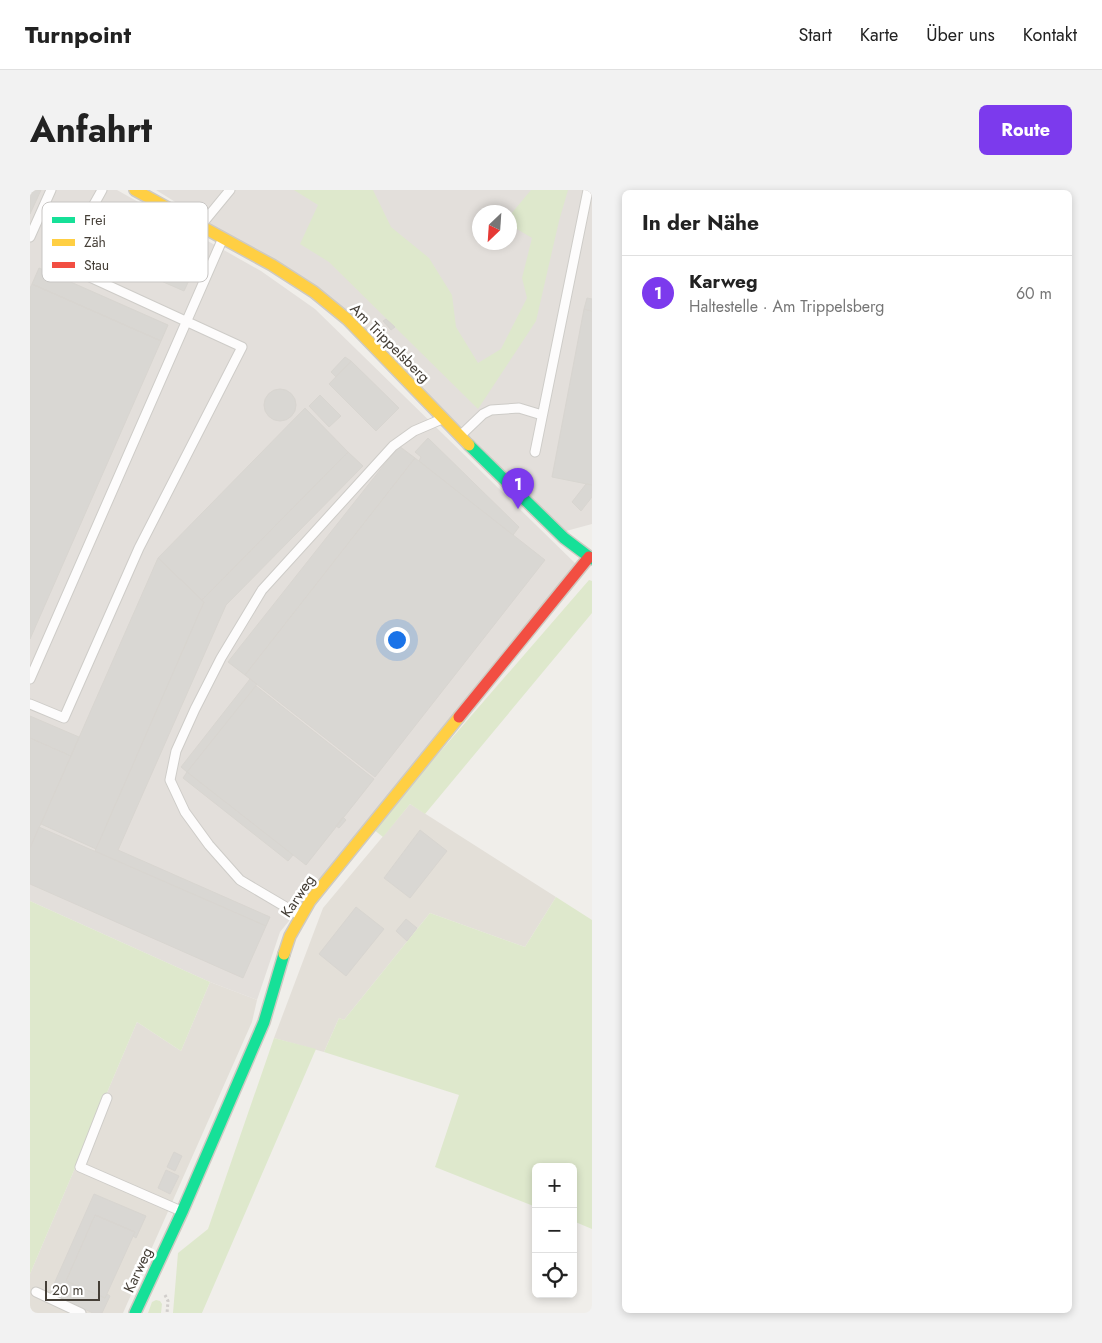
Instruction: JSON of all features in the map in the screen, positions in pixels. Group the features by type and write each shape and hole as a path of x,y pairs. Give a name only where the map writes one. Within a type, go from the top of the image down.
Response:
{"street":[{"name":"Am Trippelsberg","path":"135,190 157,202"},
{"name":"Am Trippelsberg","path":"208,230 272,265 314,292 347,319 442,418 564,538 591,558"},
{"name":"Karweg","path":"134,1313 182,1212 264,1022 290,936 310,901 591,558"}],"lane":[{"path":"46,202 51,190"},
{"path":"96,202 102,190"},
{"path":"208,216 230,190"},
{"path":"535,452 588,190"},
{"path":"30,237 42,210"},
{"path":"208,272 223,238"},
{"path":"30,704 64,718 139,548 242,347 101,282"},
{"path":"30,679 203,282"},
{"path":"460,436 483,414 491,410 519,408 542,415"},
{"path":"302,916 240,880 209,845 185,812 170,780 176,751 221,658 262,590 393,446 414,431 442,418"},
{"path":"591,558 592,546"},
{"path":"107,1098 80,1167 182,1212"},
{"path":"36,1292 81,1313"}],"shaded area":[{"path":"30,190 117,190 138,202 42,202 42,282 208,282 208,241 261,271 315,309 578,566 280,932 257,1000 210,982 30,901"},
{"path":"156,190 592,190 592,524 566,531 334,301 208,222 208,202 175,202"},
{"path":"410,804 556,897 525,947 430,913 344,1020 339,1018 324,1052 274,1038 323,908"},
{"path":"210,982 257,1000 252,1022 123,1313 30,1313 30,1274 137,1022 181,1051"}],"green space":[{"path":"294,190 373,190 391,227 429,258 452,295 456,327 478,363 501,349 527,298 522,278 532,238 517,229 517,207 531,190 568,190 536,321 478,409 329,262 300,244 318,205"},
{"path":"589,580 592,581 592,613 425,814 410,804 383,837 373,829"},
{"path":"556,897 592,920 592,1229 577,1223 577,1163 532,1163 532,1205 435,1167 459,1095 324,1052 339,1018 344,1020 430,913 525,947"},
{"path":"30,901 210,982 181,1051 137,1022 30,1274"},
{"path":"274,1038 316,1049 202,1313 173,1313 178,1253 208,1229"},
{"path":"156,1300 162,1304 161,1313 148,1313 152,1302"}],"building":[{"path":"30,190 41,190 30,214"},
{"path":"39,268 42,269 42,282 71,282 168,325 161,341 32,284"},
{"path":"163,282 188,282 184,291"},
{"path":"32,284 161,341 30,639 30,288"},
{"path":"587,298 592,299 592,311 584,309"},
{"path":"584,309 592,311 592,485 552,477"},
{"path":"386,319 395,327 391,330 383,321"},
{"path":"345,357 351,361 336,377 331,372"},
{"path":"351,361 399,408 376,431 329,384"},
{"path":"280,389 286,390 291,394 295,399 295,411 291,416 286,420 280,421 274,420 269,416 265,411 264,405 265,399 269,394 274,390"},
{"path":"320,395 341,416 329,427 309,406"},
{"path":"305,408 348,452 202,600 158,558"},
{"path":"428,438 519,527 513,535 419,461 421,457 415,452"},
{"path":"399,446 415,458 245,675 228,662"},
{"path":"348,452 363,466 226,605 118,850 270,917 266,926 95,851 204,602 202,600"},
{"path":"415,458 545,560 375,777 245,675"},
{"path":"586,484 592,485 592,497 581,511 572,502"},
{"path":"158,558 204,602 96,849 41,824"},
{"path":"250,679 257,684 187,772 181,767"},
{"path":"256,686 374,779 306,865 187,772"},
{"path":"30,716 79,737 71,756 30,738"},
{"path":"30,738 71,756 30,848"},
{"path":"187,772 293,855 288,861 183,778"},
{"path":"343,817 346,820 339,828 336,826"},
{"path":"39,827 266,926 243,978 30,884 30,848"},
{"path":"420,830 447,851 410,898 384,878"},
{"path":"356,907 384,929 346,976 319,954"},
{"path":"406,919 417,928 407,941 396,931"},
{"path":"174,1152 182,1156 175,1171 167,1167"},
{"path":"166,1170 179,1176 170,1194 158,1188"},
{"path":"94,1194 146,1216 136,1238 133,1236 135,1232 95,1215 66,1281 105,1298 107,1294 110,1296 102,1313 93,1313 50,1293"},
{"path":"95,1215 135,1232 105,1298 66,1281"}],"traffic: fast":[{"path":"469,445 564,538 592,559"},
{"path":"135,1313 182,1212 264,1022 284,954"}],"traffic: slow":[{"path":"135,190 157,202"},
{"path":"208,230 272,265 314,292 347,319 469,445"},
{"path":"284,954 290,936 310,901 459,717"}],"traffic: jam":[{"path":"459,717 589,557"}],"place":[{"name":"Karweg","path":"518,509"}]}
